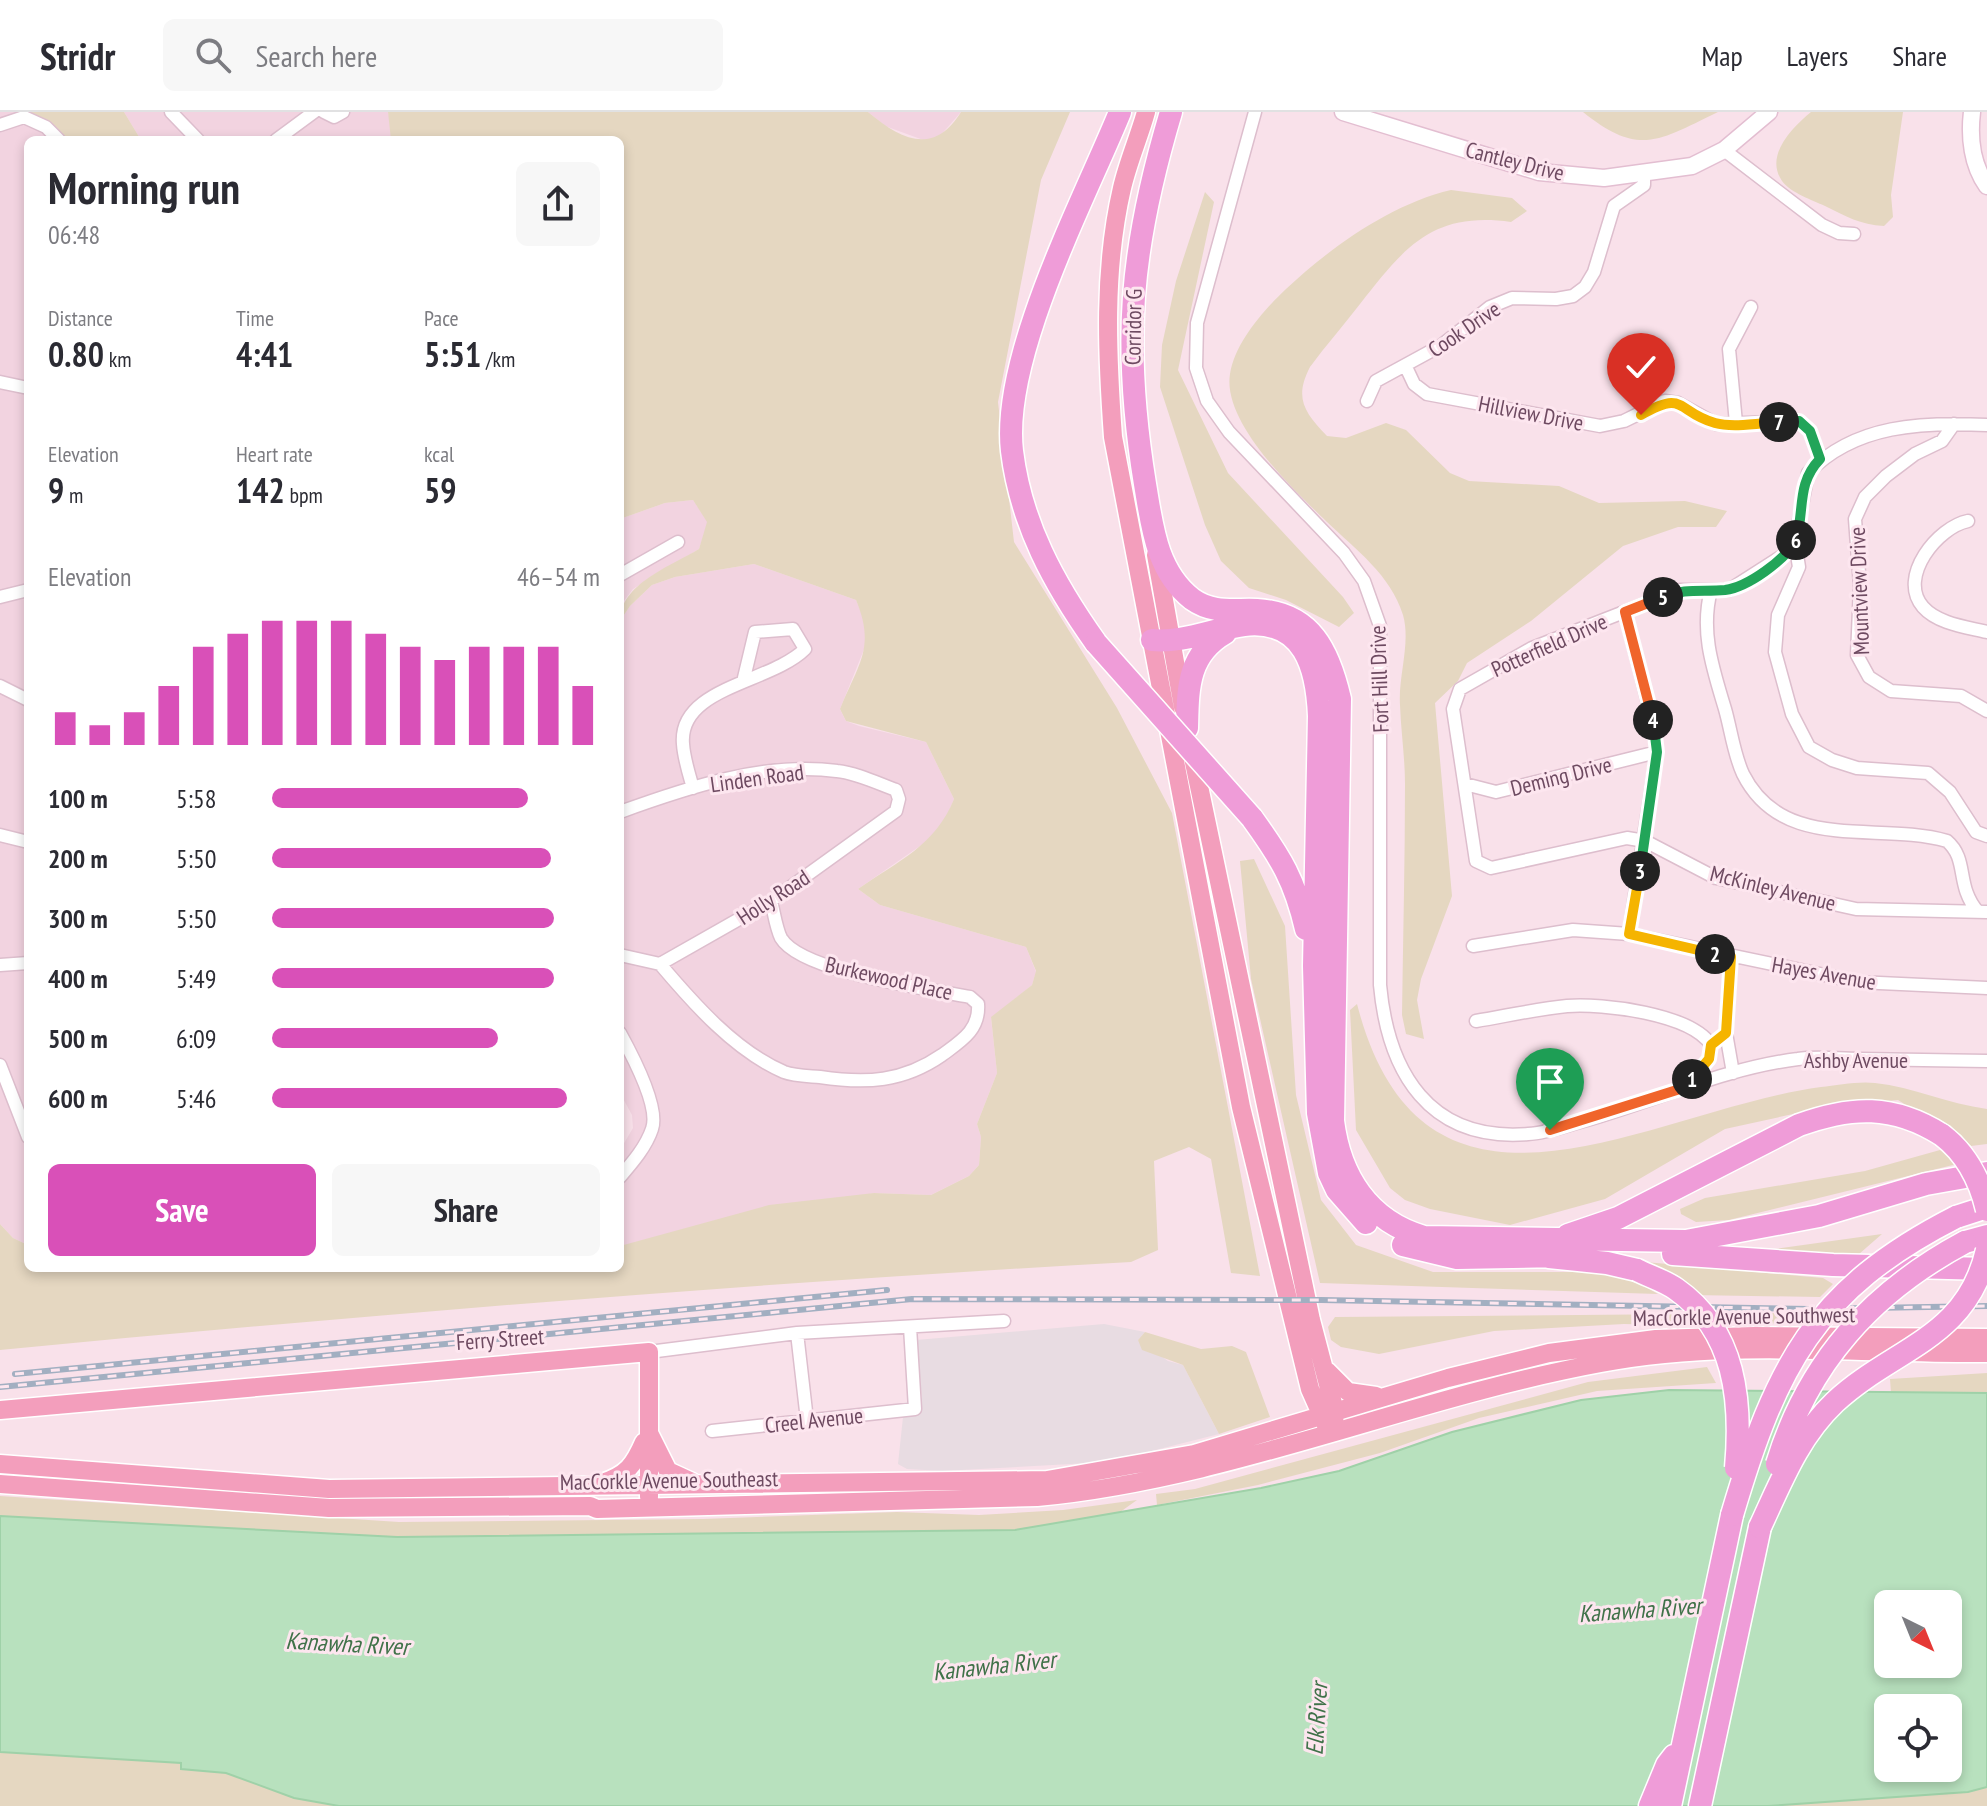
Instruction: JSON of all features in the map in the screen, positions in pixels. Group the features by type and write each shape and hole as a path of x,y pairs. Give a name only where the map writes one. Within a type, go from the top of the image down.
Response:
{"highway":[{"path":"1120,112 1031,326 1015,398 1012,448 1033,537 1069,605 1096,643 1252,818 1285,864 1297,889 1314,966"},
{"name":"Corridor G","path":"1155,545 1133,408 1130,321 1136,256 1147,197 1170,115"},
{"path":"1155,545 1180,585 1204,605 1220,611 1259,610 1286,618 1304,625 1324,648 1340,699 1333,1121 1337,1151 1361,1197 1378,1215 1424,1237 1537,1249 1682,1254 1833,1265 1987,1269"},
{"path":"1164,638 1239,617 1286,618"},
{"path":"1164,638 1258,625 1288,635 1302,645 1317,682 1314,966 1318,1113 1323,1154 1342,1197 1367,1225 1418,1250 1457,1258 1537,1249 1686,1241 1731,1235 1819,1216 1926,1184 1987,1173"},
{"path":"1187,728 1188,683 1195,663 1208,644 1233,628"},
{"path":"1537,1249 1618,1218 1799,1125 1846,1110 1878,1110 1910,1118 1942,1135 1969,1165 1981,1186 1987,1209 1956,1217 1872,1268 1824,1311 1781,1377 1766,1408 1732,1515 1670,1806"},
{"path":"1700,1806 1714,1753 1760,1527 1791,1424 1828,1358 1877,1300 1934,1259 1976,1239"},
{"path":"1537,1249 1637,1270 1676,1289 1708,1321 1729,1358 1740,1421 1732,1515"},
{"path":"1760,1527 1805,1435 1835,1402 1935,1335 1954,1317 1980,1277 1987,1250"},
{"path":"1650,1806 1667,1765 1685,1743"},
{"path":"1709,1806 1714,1753"}],"main road":[{"path":"1146,112 1123,187 1109,269 1107,359 1113,437 1187,728 1314,1368 1297,1411 1270,1432"},
{"path":"1155,545 1164,638 1241,1107 1333,1434"},
{"name":"MacCorkle Avenue Southwest","path":"1328,1414 1549,1353 1656,1339 1987,1338"},
{"path":"649,1352 649,1494"},
{"name":"Ferry Street","path":"0,1410 649,1352"},
{"name":"MacCorkle Avenue Southwest","path":"1333,1434 1458,1396 1605,1362 1692,1353 1987,1353"},
{"path":"1314,1368 1348,1392 1386,1396"},
{"name":"MacCorkle Avenue Southeast","path":"0,1484 329,1508 649,1494 702,1486 1047,1480 1194,1454 1328,1414"},
{"path":"649,1432 668,1471 702,1486"},
{"path":"588,1497 634,1466 649,1432"},
{"name":"MacCorkle Avenue Southeast","path":"649,1494 717,1499 729,1503 1037,1497 1089,1492 1220,1465 1333,1434"},
{"name":"MacCorkle Avenue Southeast","path":"0,1464 329,1489 588,1497 720,1507 729,1503"}],"street":[{"path":"171,112 194,136"},
{"path":"281,136 314,112"},
{"path":"324,112 334,117 343,112"},
{"name":"Fort Hill Drive","path":"1255,112 1197,323 1196,368 1207,401 1237,442 1344,553 1364,581 1380,626 1380,985 1386,1032 1394,1057 1410,1083 1433,1107 1461,1123 1492,1132 1529,1134 1620,1111"},
{"name":"Cantley Drive","path":"1343,112 1539,172 1604,178 1692,166 1724,150 1769,112"},
{"path":"1972,112 1970,130 1981,155 1987,186"},
{"path":"0,125 24,117 46,127 55,136"},
{"path":"1724,150 1822,225 1839,233 1854,234"},
{"name":"Cook Drive","path":"1367,401 1376,381 1442,345 1490,307 1512,298 1556,299 1573,296 1585,287 1594,272 1614,206 1644,185 1644,172"},
{"path":"1751,307 1729,349 1736,423 1799,421 1810,431 1820,459"},
{"name":"Hillview Drive","path":"1406,367 1414,384 1427,394 1600,426 1624,421 1665,401 1678,403 1716,424 1736,423"},
{"path":"0,382 24,387"},
{"name":"Mountview Drive","path":"1954,424 1942,441 1915,454 1886,476 1865,497 1855,519 1860,586 1857,655 1869,677 1891,691 1961,696 1987,711"},
{"path":"1957,850 1981,834 1950,792 1928,773 1857,768 1832,760 1809,747 1792,714 1775,652 1778,615 1799,567 1795,542 1803,488 1808,473 1820,459 1862,437 1889,429 1987,425"},
{"path":"1968,521 1952,524 1928,548 1916,580 1917,593 1920,605 1931,614 1987,632"},
{"path":"624,573 678,542"},
{"name":"Potterfield Drive","path":"1476,861 1453,709 1460,689 1532,648 1680,590 1729,590 1757,575 1787,553 1795,542"},
{"path":"1711,590 1705,624 1713,669 1742,773 1760,800 1775,813 1808,827 1936,837 1947,841 1957,850 1964,895 1983,912"},
{"path":"0,597 24,591"},
{"path":"1625,612 1652,719 1657,752 1629,934"},
{"path":"693,788 683,743 687,721 705,701 729,686 743,682 770,674 796,658 805,649 798,634 793,629 755,632 743,682"},
{"path":"0,686 24,698"},
{"name":"Deming Drive","path":"1465,784 1496,792 1657,752"},
{"name":"Linden Road","path":"624,811 693,788 805,770 838,771 896,790"},
{"name":"Holly Road","path":"660,964 771,901 896,811 899,799 896,790"},
{"path":"0,835 24,841"},
{"name":"McKinley Avenue","path":"1476,861 1491,868 1602,841 1627,838 1645,841 1716,878 1856,909 1983,912"},
{"name":"Burkewood Place","path":"660,964 719,1026 785,1072 878,1081 909,1075 968,1036 979,1018 978,1004 970,997 877,979 811,960 782,939 771,901"},
{"name":"Hayes Avenue","path":"1473,946 1573,930 1629,934 1858,982 1987,988"},
{"path":"624,956 660,964"},
{"path":"1731,957 1726,1033 1733,1073"},
{"path":"0,965 24,963"},
{"path":"1476,1021 1569,1006 1595,1007 1666,1018 1704,1034 1711,1045 1726,1033"},
{"path":"624,1042 646,1089 654,1126 642,1149 624,1172"},
{"name":"Ashby Avenue","path":"1680,1089 1701,1071 1709,1059 1711,1045"},
{"name":"Ashby Avenue","path":"1620,1111 1733,1073 1799,1058 1987,1061"},
{"path":"0,1065 24,1127"},
{"name":"Ferry Street","path":"649,1352 797,1333 1004,1321"},
{"name":"Creel Avenue","path":"712,1431 915,1409 910,1327"},
{"path":"797,1333 807,1420"}],"shaded area":[{"path":"0,112 19,112 51,136 24,136 24,1243 13,1238 0,1224"},
{"path":"19,112 124,112 139,136 51,136"},
{"path":"124,112 388,112 392,129 391,136 139,136"},
{"path":"388,112 868,112 905,136 928,139 951,126 961,112 1070,112 1041,180 998,402 1014,542 1117,708 1172,813 1260,1276 1231,1273 1211,1159 1189,1147 1154,1161 1158,1250 1131,1262 565,1300 0,1350 0,1224 13,1238 24,1243 24,1272 624,1272 624,1245 769,1205 874,1193 931,1195 969,1176 979,1165 981,1137 977,1124 997,1073 991,1017 1032,985 1036,971 1026,947 880,905 858,889 926,841 937,829 954,799 926,742 846,721 840,709 864,644 862,617 856,600 754,564 675,577 652,585 624,615 624,604 638,586 699,549 707,522 693,500 665,503 624,518 624,136 391,136"},
{"path":"868,112 961,112 940,136 926,141 885,126"},
{"path":"1583,112 1718,112 1679,131 1649,140 1619,135"},
{"path":"1811,112 1903,112 1891,195 1893,217 1884,226 1847,216 1796,193 1782,181 1776,161 1783,142"},
{"path":"1451,190 1512,198 1527,211 1511,222 1460,222 1440,228 1422,238 1391,266 1310,367 1305,378 1304,404 1319,427 1327,436 1346,438 1386,423 1406,430 1450,473 1469,481 1559,486 1599,503 1685,501 1727,511 1716,527 1678,527 1623,546 1531,621 1467,663 1458,681 1435,703 1452,896 1421,979 1417,1000 1424,1039 1406,1034 1402,1015 1405,784 1400,694 1406,637 1403,615 1381,575 1297,493 1264,455 1237,413 1230,374 1238,350 1252,327 1277,297 1304,273 1384,216"},
{"path":"1205,192 1214,202 1178,370 1228,473 1343,597 1354,613 1339,627 1286,600 1249,588 1221,561 1205,525 1160,387 1162,345 1176,281"},
{"path":"693,500 708,522 699,549 633,589 624,601 624,518 665,503"},
{"path":"754,564 856,600 867,626 867,642 840,709 846,721 859,726 926,742 954,799 943,825 933,837 858,889 880,905 1026,947 1036,972 1032,985 991,1018 997,1073 977,1124 981,1137 979,1165 969,1176 931,1195 874,1193 624,1245 624,1143 633,1128 632,1115 624,1100 624,615 652,585 675,577"},
{"path":"1254,859 1285,926 1296,1095 1321,1200 1356,1245 1433,1272 1619,1272 1658,1294 1320,1283 1251,979 1240,861"},
{"path":"1357,1004 1389,1083 1434,1129 1488,1150 1550,1151 1617,1139 1755,1101 1862,1082 1889,1085 1987,1109 1987,1144 1971,1146 1898,1100 1825,1107 1725,1129 1605,1199 1510,1225 1430,1209 1405,1200 1390,1188 1356,1130 1350,1010"},
{"path":"1940,1150 1957,1164 1729,1220 1696,1222 1681,1214 1680,1209 1705,1198 1865,1171"},
{"path":"1882,1234 1851,1261 1775,1249"},
{"path":"1645,1262 1823,1278 1833,1284 1820,1297 1692,1295"},
{"path":"1708,1311 1802,1314 1794,1324 1722,1323"},
{"path":"1689,1314 1702,1326 1624,1324 1494,1331 1379,1354 1341,1347 1331,1340 1328,1327 1335,1317"},
{"path":"1104,1324 1145,1332 1138,1340 1168,1361 1183,1365 1219,1434 1108,1462 943,1471 907,1469 898,1464 903,1417 900,1404 922,1398 916,1340"},
{"path":"1145,1332 1201,1349 1232,1346 1246,1352 1270,1417 1219,1434 1183,1365 1142,1350 1138,1340"},
{"path":"1707,1367 1716,1383 1597,1391 1479,1418 1380,1453 1258,1485 1157,1505 1156,1494 1195,1489 1588,1382"},
{"path":"1987,1373 1987,1393 1891,1393 1890,1379"},
{"path":"0,1496 399,1522 703,1519 897,1512 979,1515 1063,1510 1137,1500 1116,1515 1015,1530 397,1537 0,1516"},
{"path":"0,1752 182,1763 181,1769 226,1773 294,1798 339,1806 0,1806"},
{"path":"1987,1787 1987,1806 1768,1806 1971,1791"}],"water":[{"path":"1669,1390 1987,1393 1987,1787 1968,1792 1768,1806 339,1806 294,1798 226,1773 181,1769 181,1763 0,1752 0,1516 397,1537 1015,1530 1261,1488 1339,1471 1452,1432 1581,1400"}],"railway":[{"path":"15,1374 887,1290"},
{"path":"0,1387 912,1299 1321,1300 1809,1309 1987,1306"}],"route":[{"path":"1550,1130 1620,1111 1680,1089 1701,1071 1709,1059 1711,1045 1726,1033 1731,957 1629,934 1657,752 1652,719 1625,612 1680,590 1729,590 1757,575 1787,553 1799,530 1799,509 1808,473 1820,459 1810,431 1799,421 1716,424 1678,403 1665,401 1641,415"}],"water label":[{"name":"Kanawha River","path":"1640,1610"},
{"name":"Kanawha River","path":"347,1644"},
{"name":"Kanawha River","path":"994,1666"},
{"name":"Elk River","path":"1317,1719"}]}
